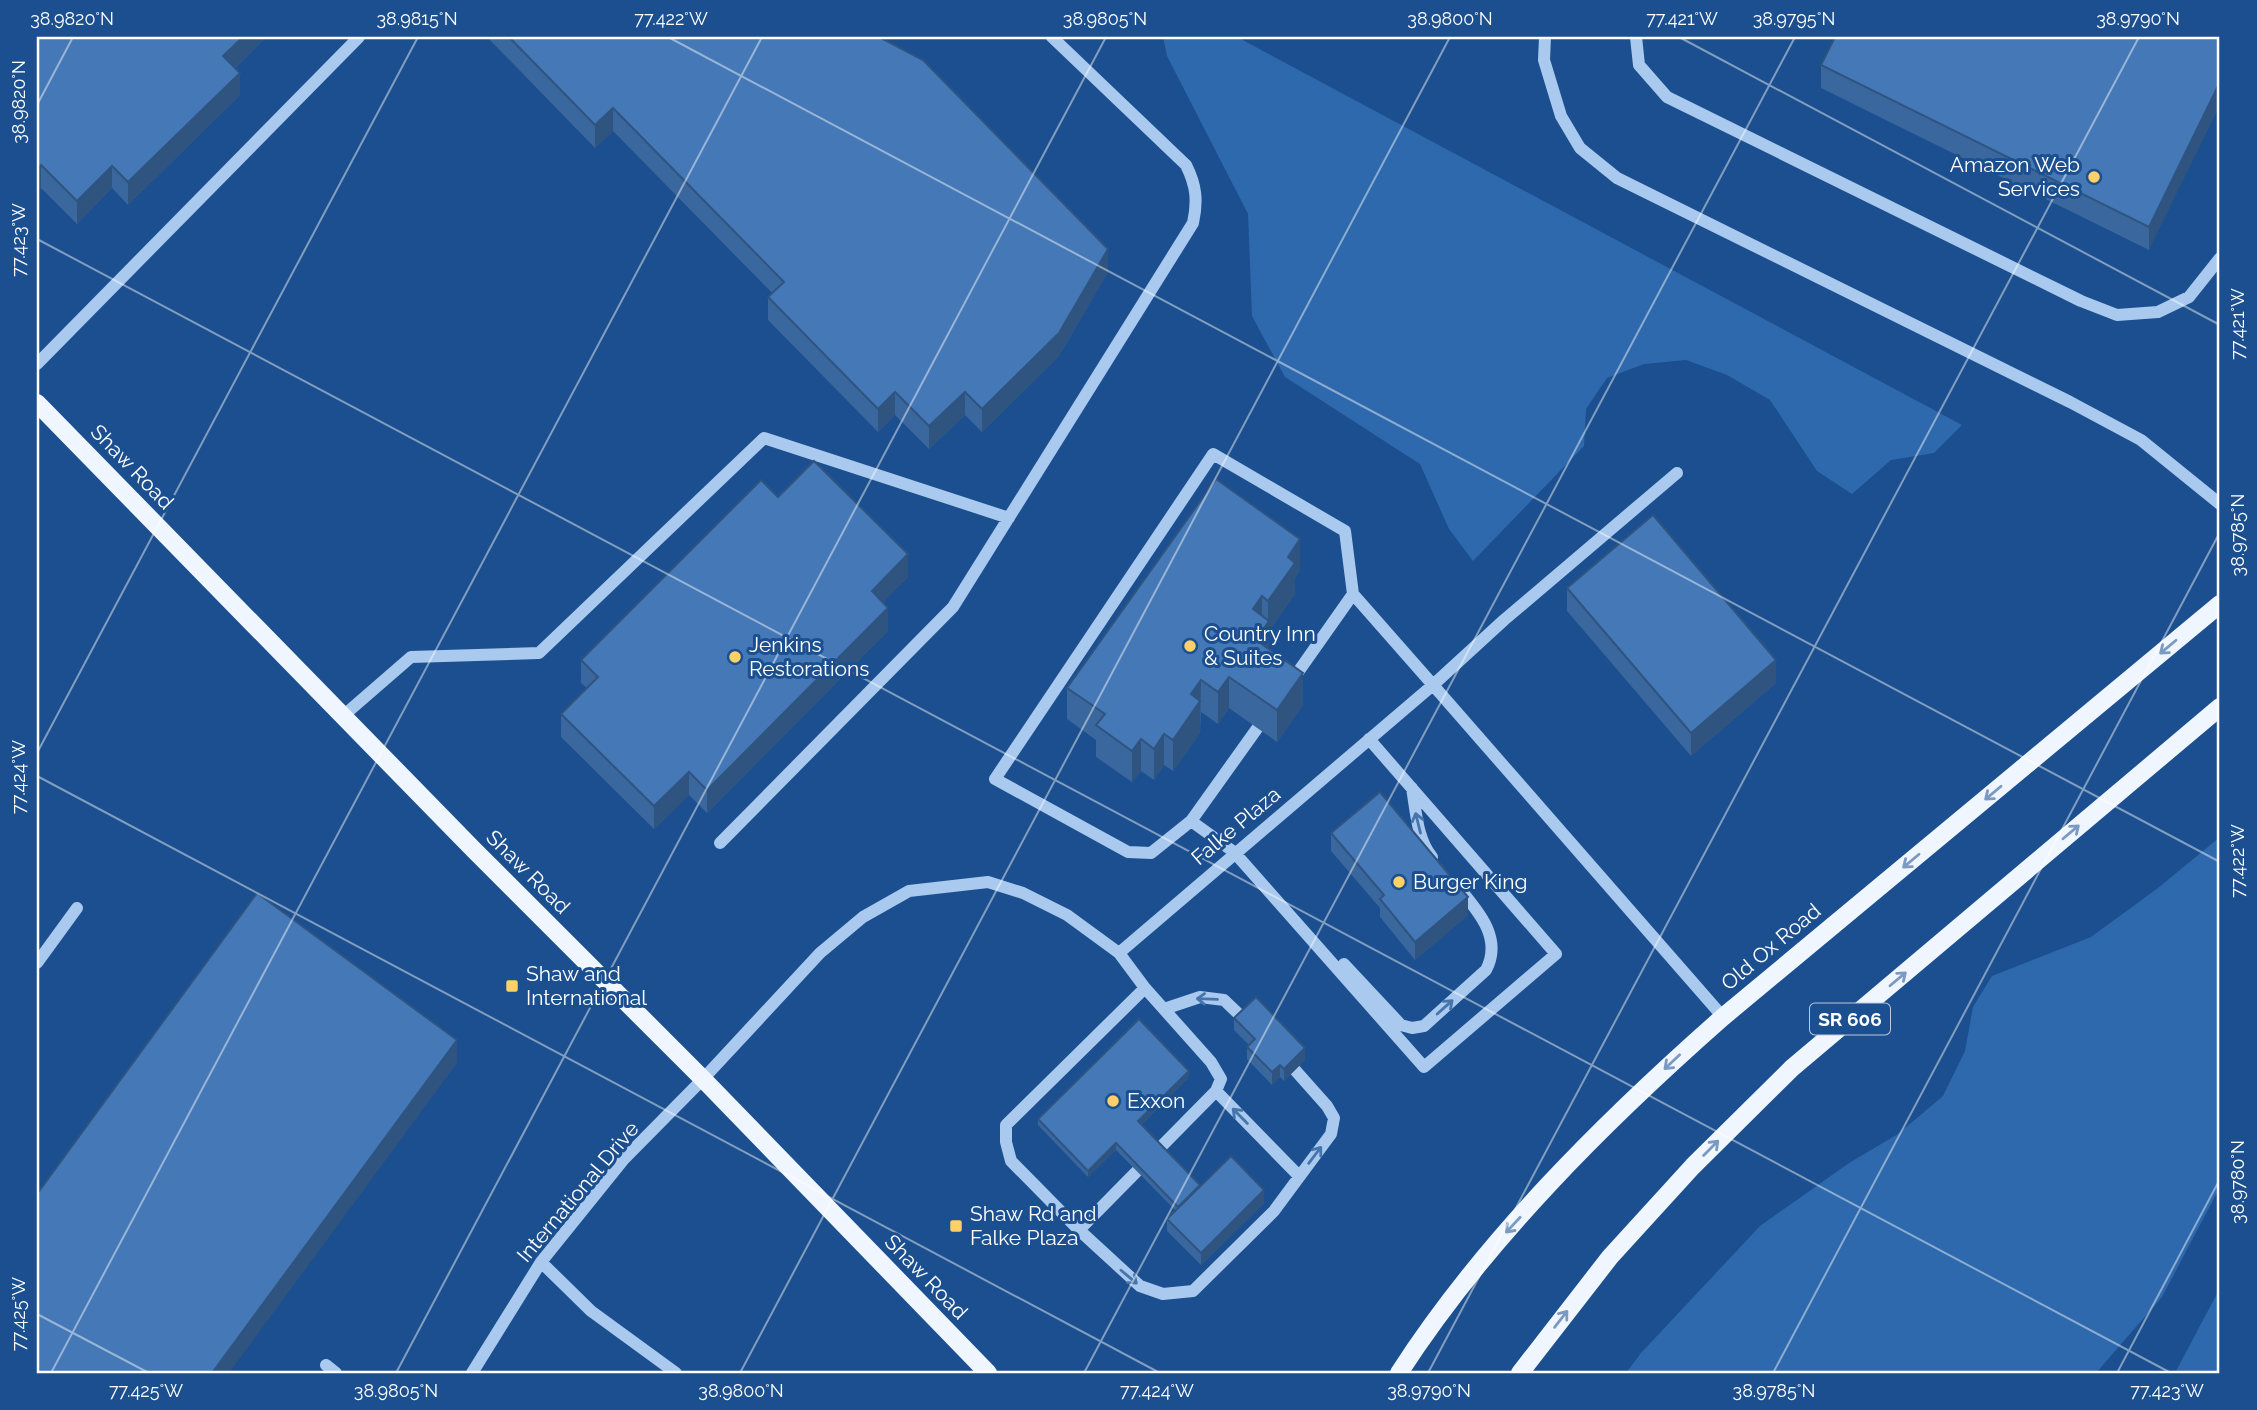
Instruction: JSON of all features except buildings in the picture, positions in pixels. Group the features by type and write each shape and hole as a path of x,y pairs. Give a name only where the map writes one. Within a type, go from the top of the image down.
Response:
{"main road":[{"name":"Shaw Road","path":"37,403 703,1079 988,1373"},
{"name":"Old Ox Road","path":"1399,1371 1424,1333 1500,1239 1628,1105 1673,1062 1723,1017 2220,604"},
{"name":"SR 606","path":"1520,1373 1610,1257 1693,1166 1792,1068 2220,707"}],"street":[{"path":"37,364 359,37"},
{"path":"720,843 953,607 1193,223 1197,202 1195,182 1185,165 1052,37"},
{"path":"1545,37 1544,60 1561,116 1580,148 1617,178 2070,402 2141,440 2220,504"},
{"path":"1636,37 1639,65 1667,97 2068,295 2117,315 2158,312 2189,297 2220,258"},
{"path":"343,716 411,657 540,653 764,439 1009,518"},
{"path":"1272,707 1191,821 1151,853 1128,852 995,779 1213,454 1345,531 1353,594 1723,1017"},
{"name":"Falke Plaza","path":"1119,953 1677,472"},
{"path":"1280,696 1353,594"},
{"path":"1191,821 1234,852 1424,1068 1556,954 1369,739"},
{"path":"1302,929 1329,947 1401,1025 1412,1028 1424,1026 1486,970 1492,959 1489,929 1476,909 1426,849 1417,820 1412,788"},
{"path":"703,1079 820,953 863,917 909,891 989,882 1023,892 1067,915 1119,953 1145,988 1211,1062 1221,1079 1216,1091 1079,1230"},
{"path":"37,963 77,908"},
{"path":"1145,988 1006,1125 1006,1142 1011,1161 1079,1230 1140,1286 1163,1294 1194,1291 1274,1211 1331,1134 1334,1118 1316,1092 1295,1070"},
{"path":"1164,1009 1200,997 1224,1000 1245,1020"},
{"name":"International Drive","path":"472,1373 541,1262 624,1159 703,1079"},
{"path":"1216,1091 1299,1176"},
{"path":"541,1262 591,1311 676,1373"},
{"path":"326,1365 336,1373"}],"shaded area":[{"path":"1163,37 1237,37 1962,425 1934,453 1891,460 1852,494 1817,471 1770,400 1727,375 1686,360 1644,364 1607,378 1586,409 1584,446 1473,561 1449,529 1420,464 1285,377 1252,316 1248,214 1167,56"},
{"path":"2220,837 2220,1187 2162,1297 2096,1373 1626,1373 1641,1353 1760,1226 1849,1163 1898,1134 1943,1096 1965,1051 1973,1007 1992,976 2091,937 2158,888"},
{"path":"2220,1288 2220,1373 2175,1373"}],"place":[{"name":"Amazon Web Services","path":"2094,177"},
{"name":"Country Inn & Suites","path":"1190,646"},
{"name":"Jenkins Restorations","path":"735,657"},
{"name":"Burger King","path":"1399,882"},
{"name":"Shaw and International","path":"512,986"},
{"name":"Exxon","path":"1113,1101"},
{"name":"Shaw Rd and Falke Plaza","path":"956,1226"}]}
